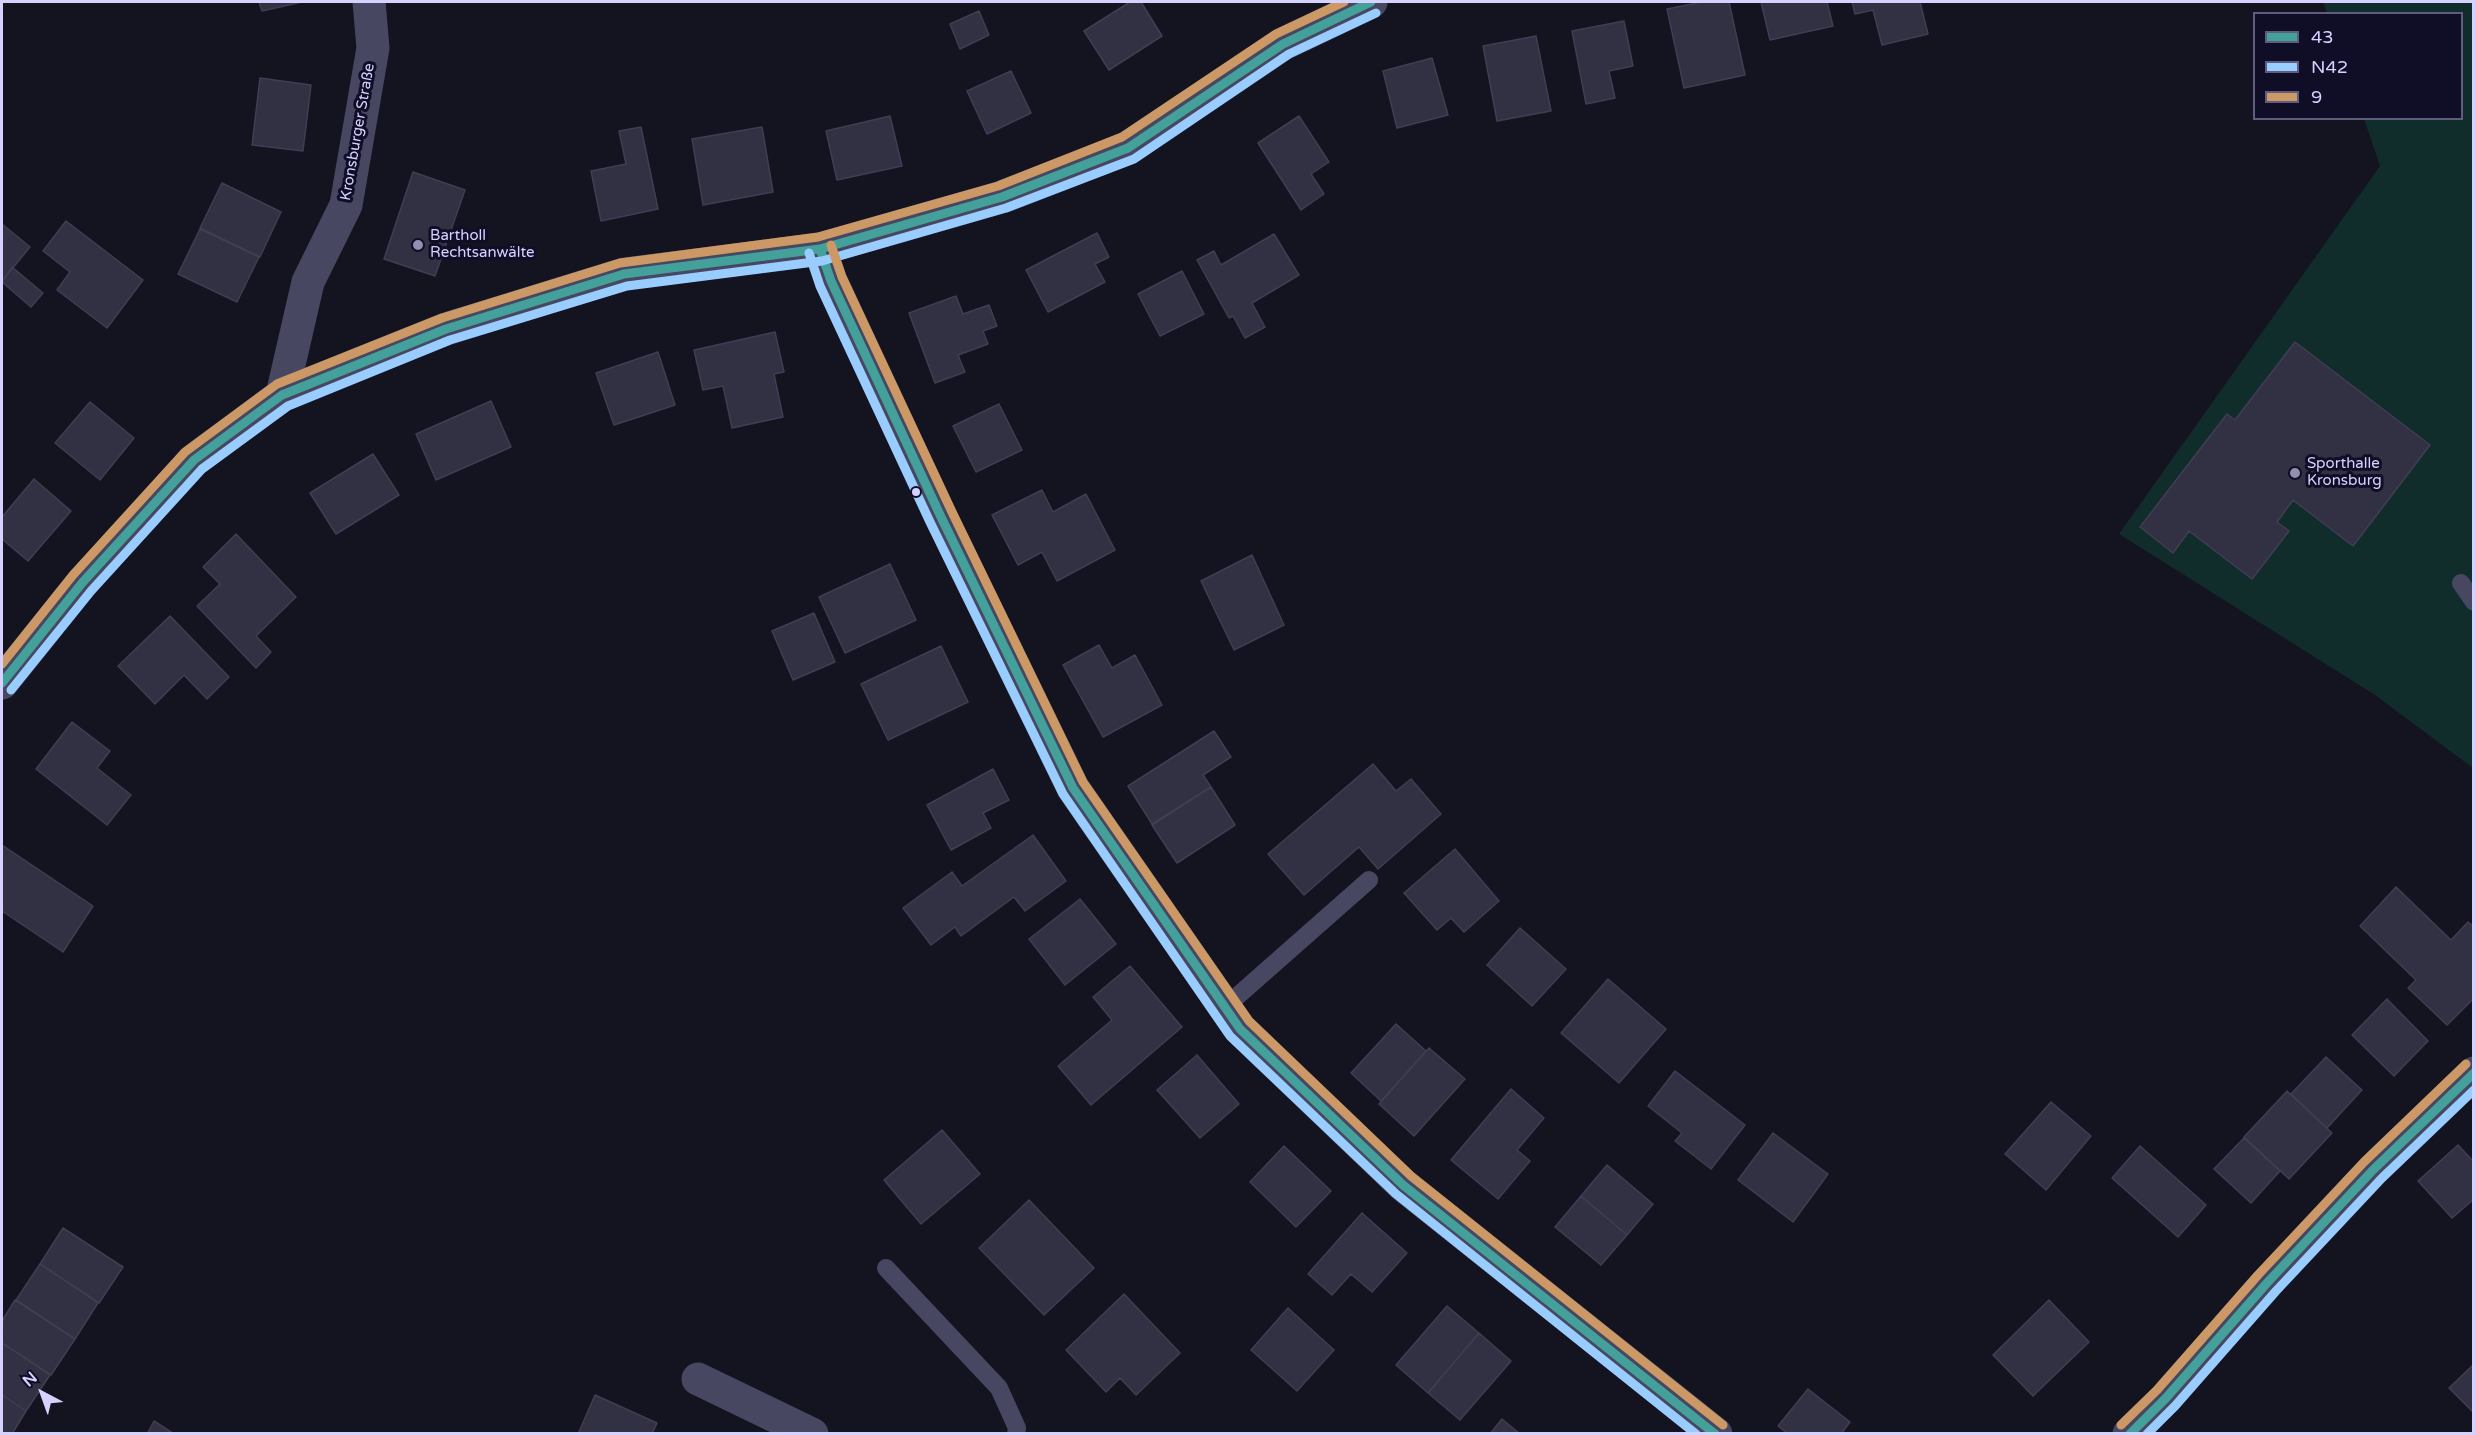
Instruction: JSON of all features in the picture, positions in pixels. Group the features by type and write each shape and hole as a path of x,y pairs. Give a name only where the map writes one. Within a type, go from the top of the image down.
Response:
{"street":[{"name":"Kronsburger Straße","path":"282,395 308,282 346,205 373,48 369,2"},
{"path":"2,683 82,583 194,460 282,395 446,329 624,274 820,249 1002,197 1128,148 1283,44 1371,2"},
{"path":"820,249 831,281 941,517 1073,788 1240,1029 1403,1185 1716,1434"},
{"path":"2129,1434 2166,1398 2267,1283 2373,1170 2474,1073"},
{"path":"698,1379 812,1434"}],"lane":[{"path":"2461,583 2474,602"},
{"path":"1225,1007 1369,880"},
{"path":"886,1268 999,1388 1017,1428 1016,1434"}],"green space":[{"path":"2323,2 2473,2 2473,768 2375,695 2119,534 2380,166 2364,120 2463,120 2463,12 2327,12"}],"building":[{"path":"259,2 302,2 262,11"},
{"path":"1130,2 1141,2 1162,36 1109,70 1084,31"},
{"path":"1702,2 1729,2 1745,75 1684,88 1667,9"},
{"path":"1761,2 1827,2 1833,26 1770,40"},
{"path":"1852,2 1920,2 1928,34 1882,45 1873,10 1855,14"},
{"path":"979,11 989,35 960,49 950,24"},
{"path":"1624,21 1633,66 1609,71 1615,98 1586,104 1572,31"},
{"path":"1536,36 1551,111 1497,121 1483,46"},
{"path":"1432,58 1448,115 1397,128 1383,71"},
{"path":"1011,71 1031,113 987,134 967,91"},
{"path":"260,78 311,85 303,151 252,145"},
{"path":"890,116 902,166 837,180 826,131"},
{"path":"1299,116 1329,162 1311,174 1324,194 1301,210 1258,143"},
{"path":"641,127 658,209 601,221 591,171 626,164 619,131"},
{"path":"762,127 773,192 703,205 692,139"},
{"path":"413,172 465,190 435,276 384,259"},
{"path":"222,183 281,212 260,257 200,228"},
{"path":"66,221 143,280 107,328 57,290 70,272 43,251"},
{"path":"2,224 30,247 2,281"},
{"path":"200,229 259,257 237,302 178,274"},
{"path":"1097,233 1109,257 1095,264 1105,282 1048,312 1026,270"},
{"path":"1274,234 1299,275 1252,303 1265,327 1245,338 1233,316 1229,318 1197,260 1214,251 1221,265"},
{"path":"12,267 43,293 31,307 2,282"},
{"path":"1182,271 1204,314 1160,336 1138,294"},
{"path":"956,296 963,314 989,305 997,326 983,331 988,344 958,355 965,372 935,383 909,313"},
{"path":"775,332 784,372 774,374 783,417 732,428 723,386 703,390 694,350"},
{"name":"Sporthalle Kronsburg","path":"2295,342 2430,445 2353,546 2293,500 2277,522 2289,531 2252,579 2189,531 2173,553 2140,527 2227,414 2235,420"},
{"path":"658,352 675,405 614,425 596,373"},
{"path":"491,401 511,447 436,480 416,434"},
{"path":"90,402 134,438 100,480 55,443"},
{"path":"999,404 1022,450 976,472 953,426"},
{"path":"373,454 399,495 336,534 310,493"},
{"path":"34,479 71,511 28,561 2,539 2,517"},
{"path":"1042,490 1053,512 1086,494 1115,550 1057,581 1042,552 1018,565 992,515"},
{"path":"236,534 296,597 256,636 271,652 256,668 197,606 220,584 203,567"},
{"path":"1252,555 1284,625 1234,650 1201,581"},
{"path":"890,564 916,620 845,653 819,597"},
{"path":"814,613 835,662 793,680 772,631"},
{"path":"170,616 229,677 207,699 184,675 155,704 118,666"},
{"path":"1099,645 1112,668 1135,655 1162,705 1103,737 1063,665"},
{"path":"941,646 968,702 888,740 861,684"},
{"path":"72,722 110,751 97,768 131,795 107,825 36,769"},
{"path":"1214,731 1231,757 1203,775 1211,787 1152,824 1128,786"},
{"path":"1373,764 1396,791 1411,779 1441,814 1378,869 1359,847 1304,895 1268,854"},
{"path":"993,769 1009,800 983,813 991,828 951,850 927,805"},
{"path":"1211,787 1235,825 1177,863 1152,825"},
{"path":"1033,835 1066,881 1025,911 1014,897 961,936 955,927 931,945 903,908 952,872 962,886"},
{"path":"2,845 93,906 63,952 2,911"},
{"path":"1455,849 1499,901 1464,932 1451,918 1437,930 1404,893"},
{"path":"2396,887 2451,940 2468,922 2474,927 2474,998 2447,1025 2408,988 2416,980 2360,926"},
{"path":"1080,899 1116,944 1065,985 1029,939"},
{"path":"1520,928 1566,969 1532,1006 1487,965"},
{"path":"1130,966 1182,1027 1091,1105 1058,1066 1112,1020 1093,997"},
{"path":"1608,979 1666,1029 1619,1083 1561,1033"},
{"path":"2387,999 2428,1041 2394,1076 2352,1035"},
{"path":"1396,1024 1426,1051 1381,1101 1351,1073"},
{"path":"1429,1048 1465,1079 1414,1136 1379,1104"},
{"path":"1197,1055 1239,1104 1200,1138 1157,1090"},
{"path":"2326,1057 2362,1090 2327,1128 2291,1094"},
{"path":"1675,1071 1745,1125 1711,1169 1675,1141 1682,1133 1648,1106"},
{"path":"1511,1089 1544,1118 1517,1150 1530,1161 1498,1199 1451,1160"},
{"path":"2287,1091 2332,1133 2289,1179 2244,1137"},
{"path":"2051,1102 2091,1136 2046,1190 2005,1154"},
{"path":"942,1130 980,1174 921,1224 884,1180"},
{"path":"1773,1133 1828,1174 1793,1222 1738,1180"},
{"path":"2244,1138 2280,1171 2251,1203 2214,1169"},
{"path":"2458,1145 2474,1162 2474,1199 2452,1218 2418,1181"},
{"path":"1284,1146 1331,1191 1296,1227 1250,1182"},
{"path":"2140,1146 2206,1205 2178,1237 2112,1178"},
{"path":"1607,1165 1653,1204 1627,1235 1581,1196"},
{"path":"1581,1196 1627,1235 1601,1265 1555,1227"},
{"path":"1029,1200 1094,1268 1044,1315 979,1248"},
{"path":"1362,1213 1407,1253 1372,1292 1351,1274 1332,1295 1308,1274"},
{"path":"63,1228 123,1267 99,1303 40,1264"},
{"path":"40,1264 98,1303 75,1339 16,1300"},
{"path":"1124,1294 1180,1353 1136,1395 1120,1378 1106,1392 1066,1350"},
{"path":"15,1300 75,1339 51,1375 2,1343 2,1321"},
{"path":"2049,1300 2089,1342 2033,1396 1993,1355"},
{"path":"1447,1306 1479,1333 1428,1393 1396,1365"},
{"path":"1288,1308 1334,1350 1297,1391 1251,1350"},
{"path":"1479,1333 1511,1361 1460,1420 1428,1393"},
{"path":"2,1343 50,1375 26,1411 2,1395"},
{"path":"2474,1364 2474,1413 2449,1388"},
{"path":"1808,1389 1850,1422 1841,1434 1788,1434 1778,1426"},
{"path":"2,1395 26,1411 12,1434 2,1434"},
{"path":"595,1395 657,1423 652,1434 578,1434"},
{"path":"1502,1419 1520,1434 1490,1434"},
{"path":"154,1421 174,1434 147,1434"}],"transit line":[{"name":"9","path":"2,664 73,575 185,452 277,384 442,318 620,263 818,237 998,186 1122,137 1276,34 1344,2"},
{"name":"43","path":"2,683 82,583 194,460 282,395 446,329 624,274 820,249 1002,197 1128,148 1283,44 1371,2"},
{"name":"N42","path":"11,690 91,591 202,469 288,406 450,340 627,286 822,261 1006,208 1134,159 1289,54 1376,13"},
{"name":"9","path":"831,245 842,277 952,512 1083,782 1249,1021 1411,1176 1723,1425"},
{"name":"43","path":"820,249 831,281 941,517 1073,788 1240,1029 1403,1185 1715,1434"},
{"name":"N42","path":"809,253 820,286 930,522 1063,794 1230,1036 1396,1194 1696,1434"},
{"name":"9","path":"2121,1425 2157,1390 2258,1275 2364,1162 2466,1064"},
{"name":"43","path":"2130,1434 2166,1398 2267,1283 2373,1170 2474,1073"},
{"name":"N42","path":"2147,1434 2382,1178 2474,1090"}],"place":[{"name":"Bartholl Rechtsanwälte","path":"418,245"},
{"name":"Sporthalle Kronsburg","path":"2295,473"}]}
